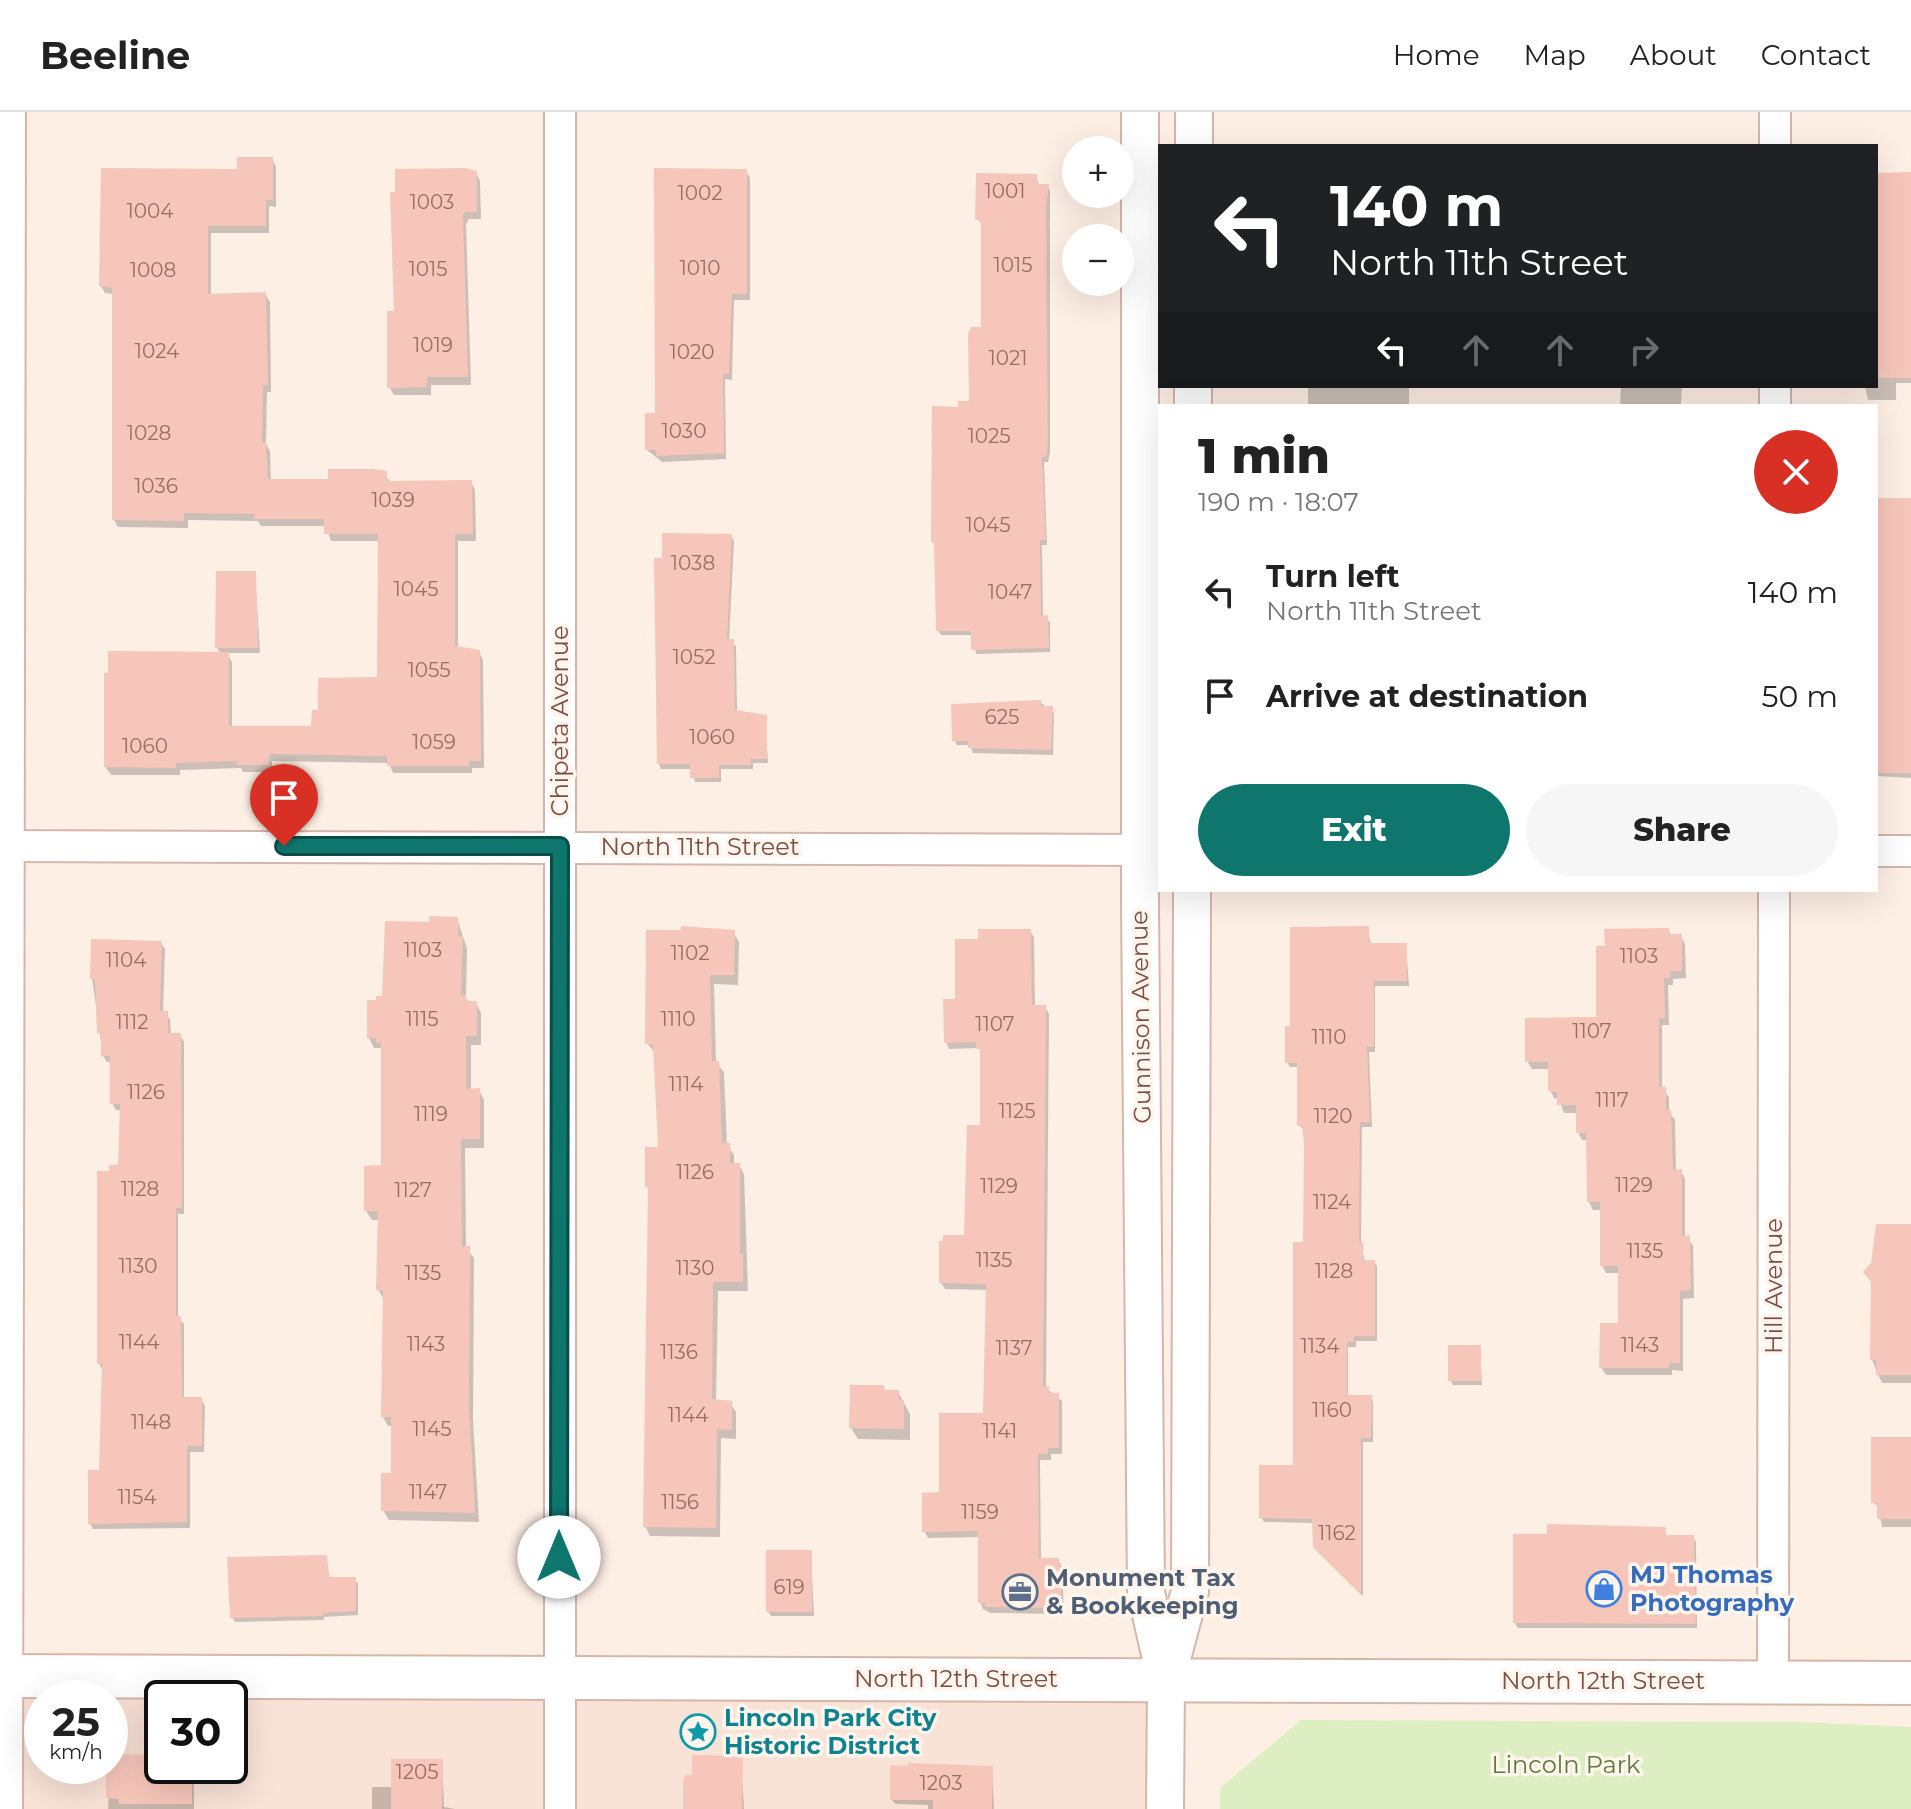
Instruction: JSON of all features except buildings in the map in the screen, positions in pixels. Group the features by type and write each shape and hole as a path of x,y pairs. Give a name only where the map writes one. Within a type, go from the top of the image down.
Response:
{"main road":[{"name":"North 12th Street","path":"4,1676 1911,1683"}],"street":[{"path":"7,1809 4,1676 4,846 10,112"},
{"name":"Chipeta Avenue","path":"560,112 560,1809"},
{"name":"Gunnison Avenue","path":"1140,112 1150,850 1146,1593 1166,1680 1165,1809"},
{"path":"1194,112 1194,144"},
{"path":"1775,112 1775,144"},
{"name":"North 11th Street","path":"4,846 1150,850"},
{"path":"1878,851 1911,851"},
{"name":"Gunnison Avenue","path":"1166,1680 1190,1591 1192,892"},
{"name":"Hill Avenue","path":"1773,1683 1774,892"}],"shaded area":[{"name":"Lincoln Park City Historic District","path":"0,1676 1166,1680 1166,1809 0,1809"}],"green space":[{"name":"Lincoln Park","path":"1301,1720 1799,1722 1911,1727 1911,1809 1220,1809 1220,1788"}],"place":[{"name":"MJ Thomas Photography","path":"1604,1589"},
{"name":"Monument Tax & Bookkeeping","path":"1020,1592"},
{"name":"Lincoln Park City Historic District","path":"698,1732"}],"route":[{"path":"284,846 560,846 559,1557"}]}
